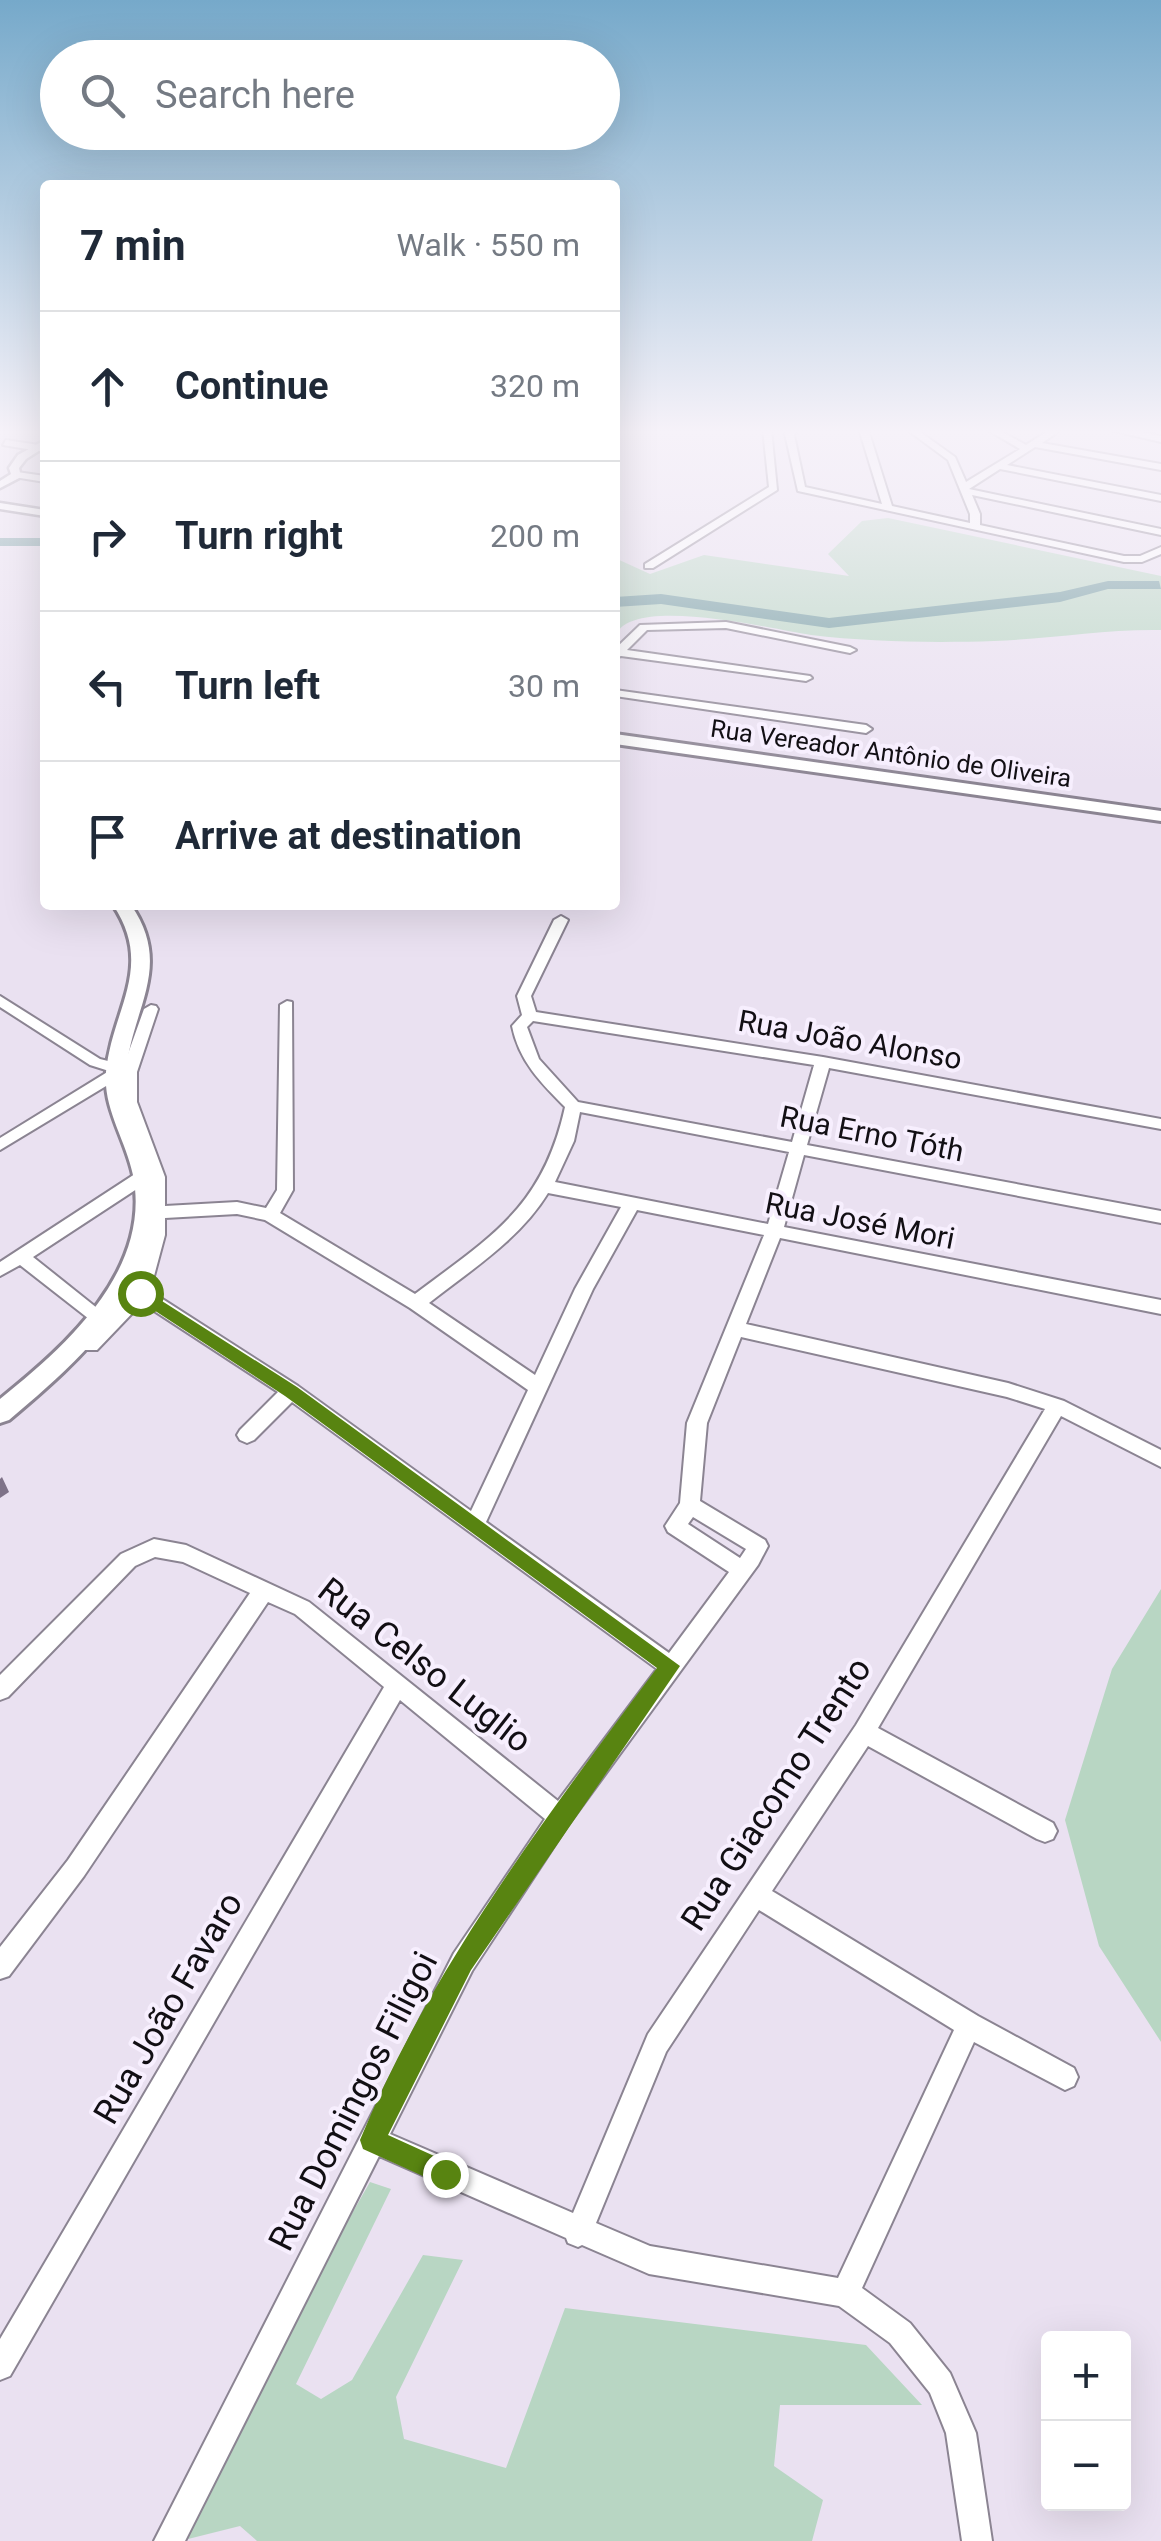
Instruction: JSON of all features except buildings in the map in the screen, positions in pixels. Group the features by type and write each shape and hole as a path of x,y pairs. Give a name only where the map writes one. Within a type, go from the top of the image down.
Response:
{"main road":[{"name":"Rua Vereador Antônio de Oliveira","path":"620,740 1161,816"},
{"path":"0,1413 100,1320 130,1265 142,1230 144,1176 118,1104 117,1070 142,953 137,926 126,910"}],"street":[{"path":"649,566 679,548"},
{"path":"1071,548 1124,559 1142,559 1161,550"},
{"path":"620,650 644,627 701,623 850,650"},
{"path":"620,655 806,678"},
{"path":"620,695 866,728"},
{"path":"416,1303 498,1237 548,1187 573,1106 530,1062 521,1043 519,1026 530,1016 524,996 561,920"},
{"path":"0,1000 95,1062 117,1070"},
{"path":"270,1215 285,1190 287,1005"},
{"path":"92,1345 140,1293 158,1212 157,1178 128,1102 130,1072 151,1009"},
{"name":"Rua João Alonso","path":"530,1016 823,1062 1161,1124"},
{"path":"690,1505 758,1546 742,1570 675,1526 690,1505 697,1423 774,1232 823,1062"},
{"path":"1,1143 117,1070"},
{"name":"Rua Erno Tóth","path":"573,1106 1161,1218"},
{"path":"0,1270 144,1176"},
{"name":"Rua José Mori","path":"548,1187 1161,1308"},
{"path":"476,1522 538,1386 632,1202"},
{"path":"158,1212 237,1208 270,1215 416,1303 538,1386"},
{"path":"21,1257 100,1320"},
{"path":"140,1293 291,1392 476,1522 536,1571 670,1666"},
{"path":"737,1329 961,1377 1057,1406 1161,1459"},
{"path":"246,1435 291,1392"},
{"name":"Rua Giacomo Trento","path":"578,2233 656,2043 864,1732 1057,1406"},
{"name":"Rua Celso Luglio","path":"0,1690 128,1560 154,1548 186,1554 302,1608 560,1816"},
{"name":"Rua Domingos Filigoi","path":"170,2541 463,1962 560,1816 742,1570"},
{"path":"0,1968 76,1868 264,1590"},
{"name":"Rua João Favaro","path":"0,2366 397,1685"},
{"path":"864,1732 1045,1831"},
{"path":"755,1894 969,2025 1066,2077"},
{"path":"845,2292 969,2025"},
{"path":"372,2140 578,2233 648,2260 845,2292 900,2333 940,2383 961,2433 977,2541"}],"green space":[{"path":"835,548 1027,548 1161,576 1161,630 994,641 902,641 811,635 674,616 646,617 626,624 620,631 620,560 650,574 704,555 849,576 828,554"},
{"path":"1161,1589 1161,2042 1099,1946 1065,1820 1112,1669"},
{"path":"370,2182 391,2189 296,2384 321,2399 352,2380 423,2255 463,2260 396,2397 404,2439 506,2468 565,2308 866,2345 922,2405 780,2405 774,2466 823,2500 812,2541 257,2541 240,2526 180,2541 259,2376"}],"waterway":[{"path":"620,602 661,599 829,623 1060,597 1108,585 1159,585"}],"route":[{"path":"140,1293 291,1392 476,1522 536,1571 670,1666 560,1816 463,1962 372,2140 445,2174"}]}
